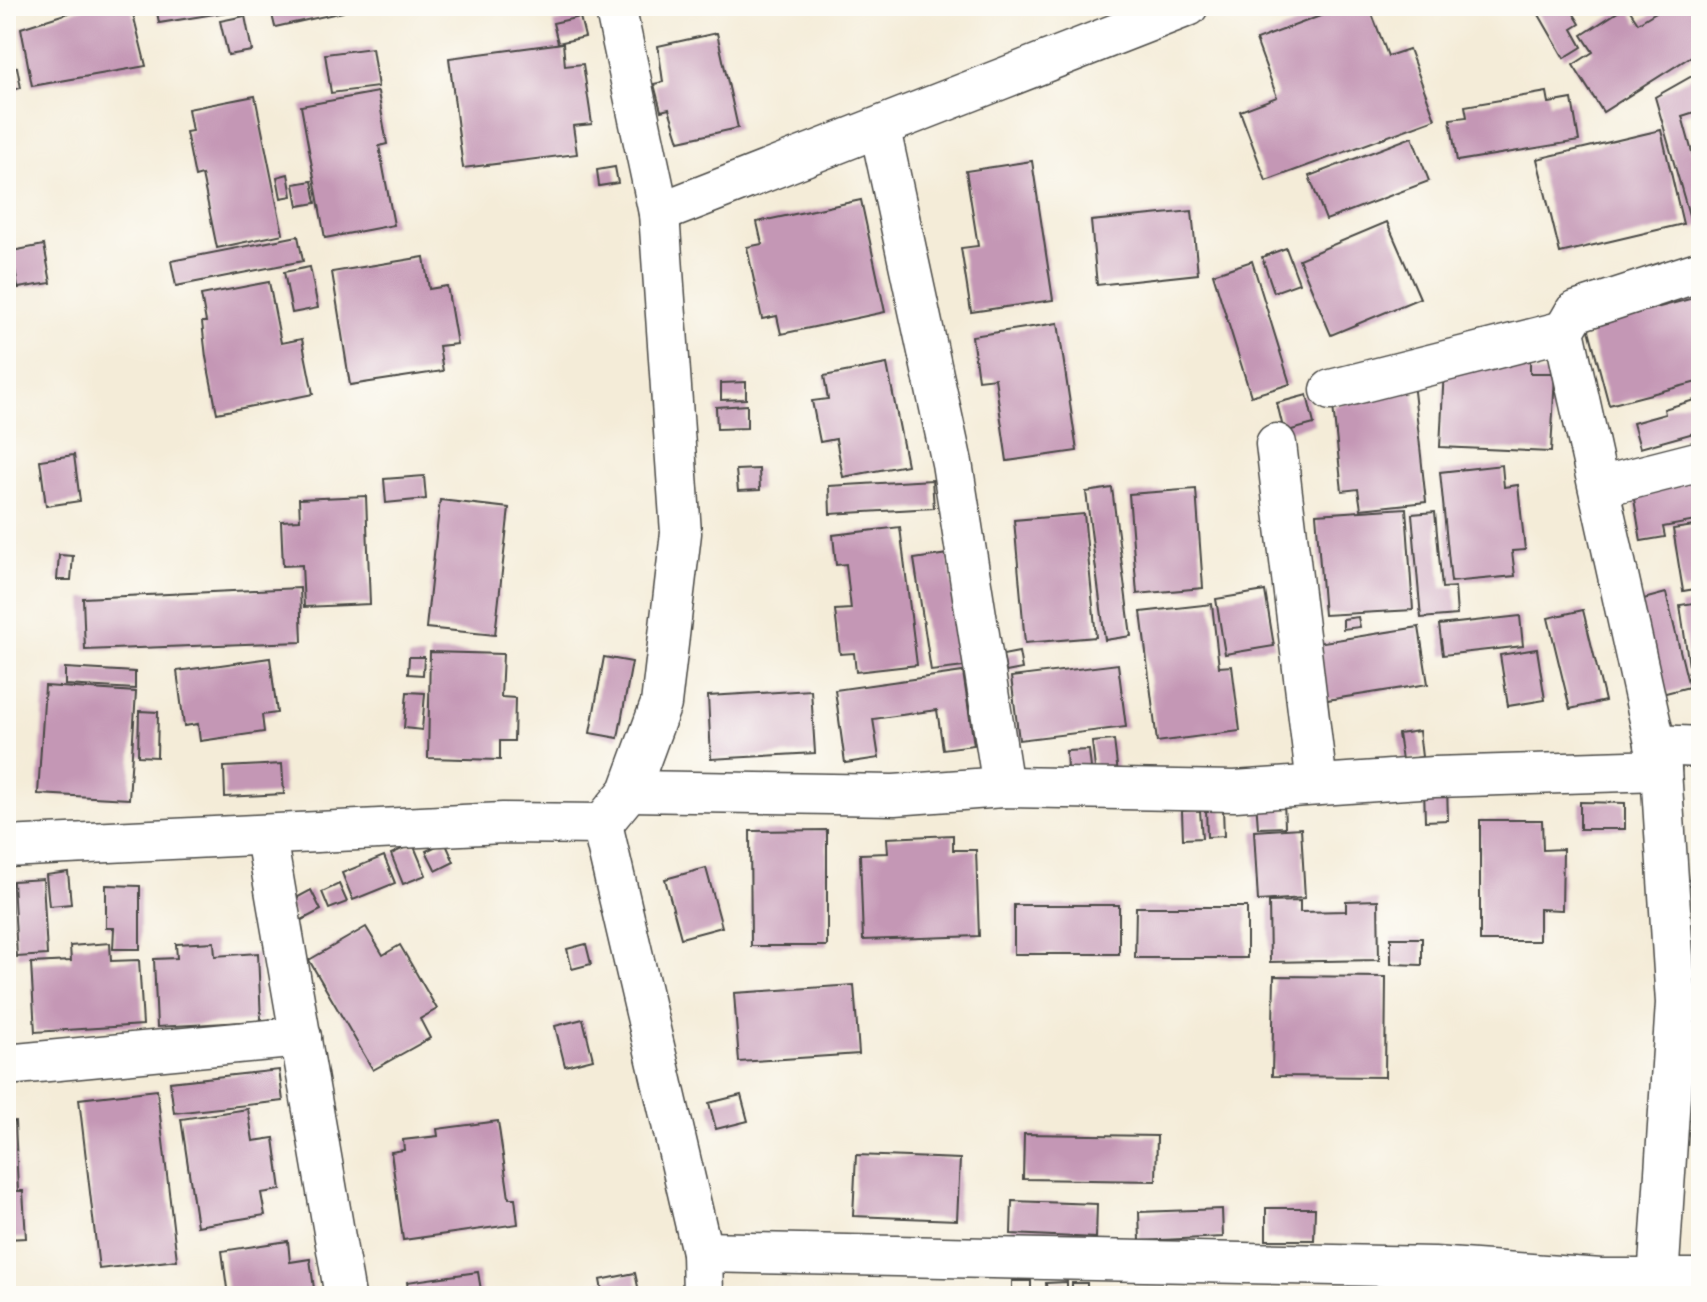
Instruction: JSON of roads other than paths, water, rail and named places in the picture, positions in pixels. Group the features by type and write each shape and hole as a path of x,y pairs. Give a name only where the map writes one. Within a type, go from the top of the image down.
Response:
{"street":[{"path":"602,824 629,791 661,704 681,533 659,213 615,6"},
{"path":"659,213 1188,6"},
{"path":"880,129 947,434 1003,787"},
{"path":"1657,1288 1667,1182 1676,1003 1658,758 1564,331 1575,312 1701,271"},
{"path":"1331,390 1564,331"},
{"path":"1276,444 1317,785"},
{"path":"1599,487 1701,461"},
{"path":"629,791 894,795 1003,787 1235,791 1658,758 1701,747"},
{"path":"6,847 266,837 503,823 602,824"},
{"path":"602,824 702,1252 703,1296"},
{"path":"266,837 345,1296"},
{"path":"6,1065 301,1037"},
{"path":"702,1252 1434,1267 1601,1279 1657,1288 1701,1279"}]}
